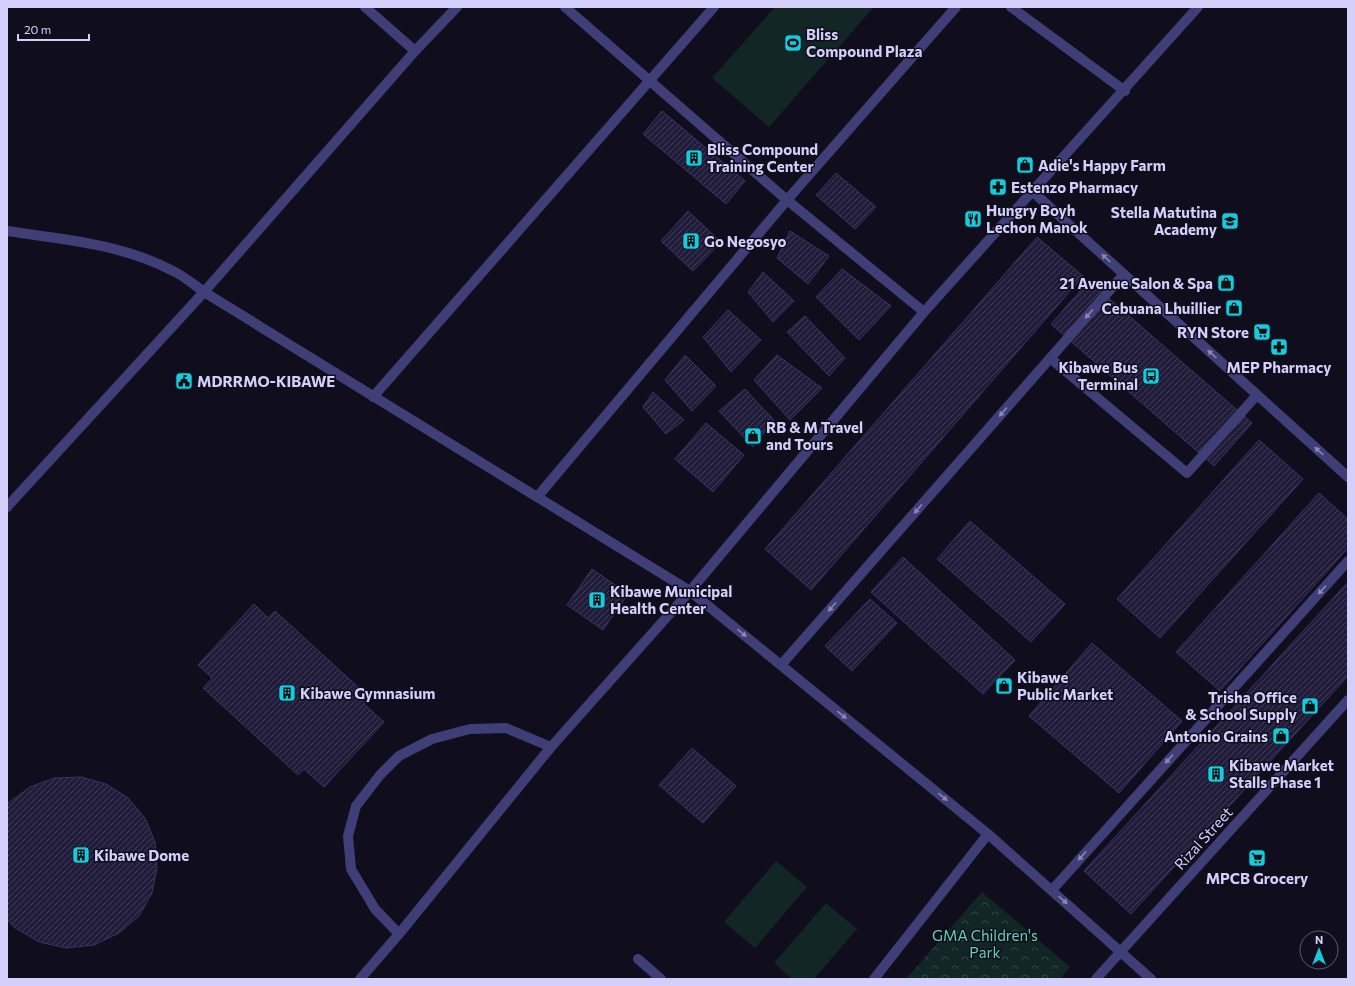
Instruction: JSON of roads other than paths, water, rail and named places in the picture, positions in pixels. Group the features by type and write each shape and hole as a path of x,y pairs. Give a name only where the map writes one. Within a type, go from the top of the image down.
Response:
{"street":[{"path":"365,7 416,51"},
{"path":"7,507 204,292 416,51 457,7"},
{"path":"565,7 787,200 924,312"},
{"path":"373,397 714,7"},
{"path":"538,496 787,200 956,7"},
{"path":"1011,7 1125,90"},
{"path":"360,979 399,934 551,746 690,591 924,312 1198,7"},
{"path":"1032,191 1348,477"},
{"path":"7,231 77,241 143,257 172,270 204,292 373,397 538,496 690,591 988,834 1151,979"},
{"path":"781,665 1124,274"},
{"path":"1050,358 1187,473 1257,395"},
{"path":"1052,890 1348,561"},
{"name":"Rizal Street","path":"1096,979 1348,700"},
{"path":"399,934 375,910 351,868 348,836 356,806 380,775 399,756 432,740 470,729 506,728 551,746"},
{"path":"874,979 988,834"},
{"path":"638,959 661,979"}],"place":[{"name":"Bliss Compound Plaza","path":"793,43"},
{"name":"Bliss Compound Training Center","path":"694,158"},
{"name":"Adie's Happy Farm","path":"1025,165"},
{"name":"Estenzo Pharmacy","path":"998,187"},
{"name":"Hungry Boyh Lechon Manok","path":"973,219"},
{"name":"Stella Matutina Academy","path":"1230,221"},
{"name":"Go Negosyo","path":"691,241"},
{"name":"21 Avenue Salon & Spa","path":"1226,283"},
{"name":"Cebuana Lhuillier","path":"1234,308"},
{"name":"RYN Store","path":"1262,332"},
{"name":"MEP Pharmacy","path":"1279,347"},
{"name":"Kibawe Bus Terminal","path":"1151,376"},
{"name":"MDRRMO-KIBAWE","path":"184,381"},
{"name":"RB & M Travel and Tours","path":"753,436"},
{"name":"Kibawe Municipal Health Center","path":"597,600"},
{"name":"Kibawe Public Market","path":"1004,686"},
{"name":"Kibawe Gymnasium","path":"287,693"},
{"name":"Trisha Office & School Supply","path":"1310,706"},
{"name":"Antonio Grains","path":"1281,736"},
{"name":"Kibawe Market Stalls Phase 1","path":"1216,774"},
{"name":"Kibawe Dome","path":"81,855"},
{"name":"MPCB Grocery","path":"1257,858"}],"park label":[{"name":"GMA Children's Park","path":"985,944"}]}
